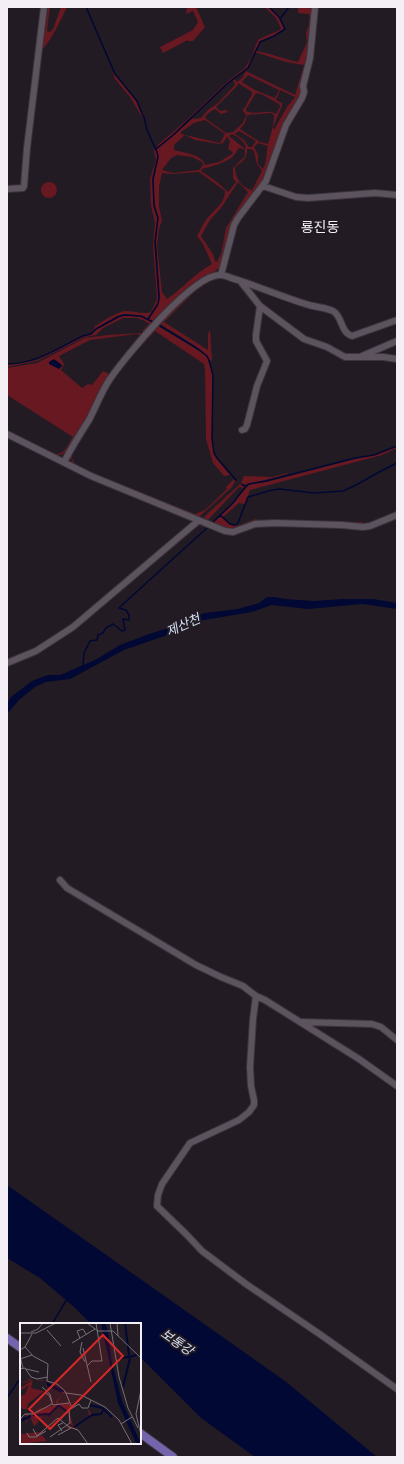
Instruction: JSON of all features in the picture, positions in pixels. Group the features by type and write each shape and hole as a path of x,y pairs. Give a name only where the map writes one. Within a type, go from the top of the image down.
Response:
{"main road":[{"path":"7,1338 20,1347"},
{"path":"141,1435 173,1457"}],"street":[{"path":"7,189 23,188 24,186 27,148 44,7"},
{"path":"221,275 234,225 269,176 286,125 297,108 304,92 303,86 310,58 315,7"},
{"path":"263,186 296,197 308,198 375,194 397,195"},
{"path":"64,462 110,380 134,348 180,299 207,278 221,275 290,300 321,309 331,310 338,315 343,329 347,334 352,336 397,320"},
{"path":"241,282 260,306 304,339 327,347 336,354 345,357 383,357 397,360"},
{"path":"242,430 245,430 247,425 257,386 266,361 256,340 260,306"},
{"path":"360,357 397,341"},
{"path":"7,434 91,476 225,531 233,532 255,524 275,523 342,524 363,527 370,526 397,515"},
{"path":"7,663 36,651 74,627 198,521"},
{"path":"60,880 67,888 137,929 157,943 207,971 243,986 256,996 359,1059 397,1086"},
{"path":"256,996 250,1066 250,1086 254,1105 249,1112 239,1120 190,1143 162,1184 158,1195 157,1206 202,1251 246,1284 397,1389"},
{"path":"300,1022 372,1024 381,1027 397,1040"}],"shaded area":[{"path":"48,7 50,7 47,31 50,32 53,29 61,7 67,7 52,36 41,51 46,26"},
{"path":"187,7 196,7 205,27 193,41 188,40 163,53 160,47 193,30 198,22 193,11 186,14"},
{"path":"265,7 268,7 278,16 284,29 274,36 260,41 248,68 228,83 172,136 156,148 227,82 245,68 252,57 259,39 280,30 281,28 276,18"},
{"path":"298,7 313,7 309,33 308,56 300,94 282,128 266,175 232,225 219,268 192,284 146,332 142,331 149,324 145,321 137,318 123,318 103,328 96,335 85,337 37,361 7,367 7,364 37,360 83,336 91,334 97,329 124,315 141,317 152,322 149,319 160,298 156,242 158,218 155,206 153,179 158,159 156,149 192,119 201,118 235,85 233,80 234,79 237,82 242,78 246,71 295,95 304,65 286,62 255,52 261,52 298,62 307,42 306,32 309,26 309,14 298,13","holes":["248,75 279,90 275,98 255,90 242,82","238,83 252,92 244,109 242,109 246,115 243,123 233,132 226,133 205,118 207,114 215,109 221,114 228,112 226,110 220,111 216,107 237,86","280,90 295,97 287,107 274,130 273,127 282,103 276,100","256,93 261,94 279,104 280,107 276,114 273,112 246,111 246,109","271,113 274,115 268,144 260,142 240,129 245,123 247,115","205,120 225,134 220,143 181,134 181,132 194,123","239,131 256,141 252,147 249,147 244,140 235,134","232,134 236,136 246,147 245,149 229,136","185,135 195,140 219,144 223,143 227,137 230,141 228,149 233,152 219,162 205,165 200,158 174,150 174,145","258,143 268,146 263,169 258,164 258,155 254,147","239,148 245,150 245,156 233,168 233,178 236,182 228,192 201,171 202,169 220,164 236,153","247,149 254,151 257,164 262,171 252,190 248,189 239,182 235,171 235,167 245,158","177,155 192,157 202,162 203,165 199,170 173,173 162,170 171,158","199,172 225,191 223,200 209,216 197,236 203,244 212,264 167,299 162,292 157,246 159,229 162,220 159,207 159,187 162,173 172,174","238,182 248,192 226,228 221,254 217,262 201,236 210,220 221,208"]},
{"path":"114,72 136,101 143,116 142,117 130,97 115,79"},
{"path":"155,148 157,152 157,159 152,179 154,206 157,218 155,242 159,298 157,304 148,319 136,315 124,314 117,316 93,331 95,326 123,311 145,313 151,312 157,299 153,245 155,223 151,205 150,179 156,160 154,151"},
{"path":"46,182 52,182 57,187 55,196 52,198 46,198 41,193 41,187"},
{"path":"208,282 193,293 164,322 208,350 208,334 210,330 212,360 210,361 207,356 195,346 160,324 189,295"},
{"path":"158,325 207,357 213,375 212,439 214,453 230,475 224,476 213,463 206,439 204,364 155,331 118,372 105,393 89,426 78,441 103,394 127,358"},
{"path":"142,333 144,334 65,453 57,456 53,454 61,453 73,437 7,395 7,368 37,363 85,338","holes":["137,334 140,335 109,374 103,371 92,385 88,384 82,388 61,370 64,364 59,356 90,340"]},
{"path":"397,447 382,455 250,490 245,504 239,503 223,517 221,515 250,484 266,482 374,455"},
{"path":"74,448 72,459 81,469 73,464 70,455"},
{"path":"82,469 195,514 205,510 227,489 226,487 234,479 235,482 231,488 199,517 93,475"},
{"path":"287,473 254,483 248,483 246,485 241,483 244,476 272,477"},
{"path":"240,484 245,486 243,489 239,487 207,521 204,517"},
{"path":"221,516 234,526 256,519 260,521 285,521 230,530 212,523"},
{"path":"382,519 369,525 365,525"},
{"path":"294,521 362,522 365,525"}],"water":[{"path":"54,359 62,365 59,369 49,364 49,362"},
{"name":"제산천","path":"267,597 314,601 373,599 397,603 397,609 363,604 308,609 272,605 252,612 192,622 176,632 124,650 70,679 46,682 35,687 19,700 7,714 7,704 11,697 32,681 48,675 60,675 65,673 97,659 120,645 172,627 189,617 205,613 238,609 259,603"},
{"name":"보통강","path":"7,1185 285,1381 377,1457 255,1457 201,1418 141,1358 141,1323 90,1323 73,1306 40,1278 7,1258"}],"waterway":[{"path":"86,7 115,74 137,101 143,116"},
{"path":"269,7 280,18"},
{"path":"156,149 172,136 228,83 248,68 260,42 285,29 280,19 289,7"},
{"path":"144,117 147,130 158,157 153,179 154,206 158,218 155,242 159,298 158,304 148,319"},
{"path":"7,364 37,358 83,336 91,334 96,329 124,315 141,316 153,322"},
{"path":"160,326 198,349 207,356 209,360 213,375 212,439 214,453 236,480"},
{"path":"246,486 355,458 374,455 397,446"},
{"path":"220,515 230,524 235,525 238,523 248,497 280,489 314,493 343,491 397,463"},
{"path":"212,523 233,503 246,486 242,485"},
{"path":"83,666 84,653 90,641 97,640 98,635 103,633 106,628 113,624 122,631 125,630 123,619 129,620 129,615 126,610 119,608 208,527"},
{"path":"53,1323 67,1299"},
{"path":"7,1398 20,1378"}],"district":[{"name":"룡진동","path":"320,227"}]}
